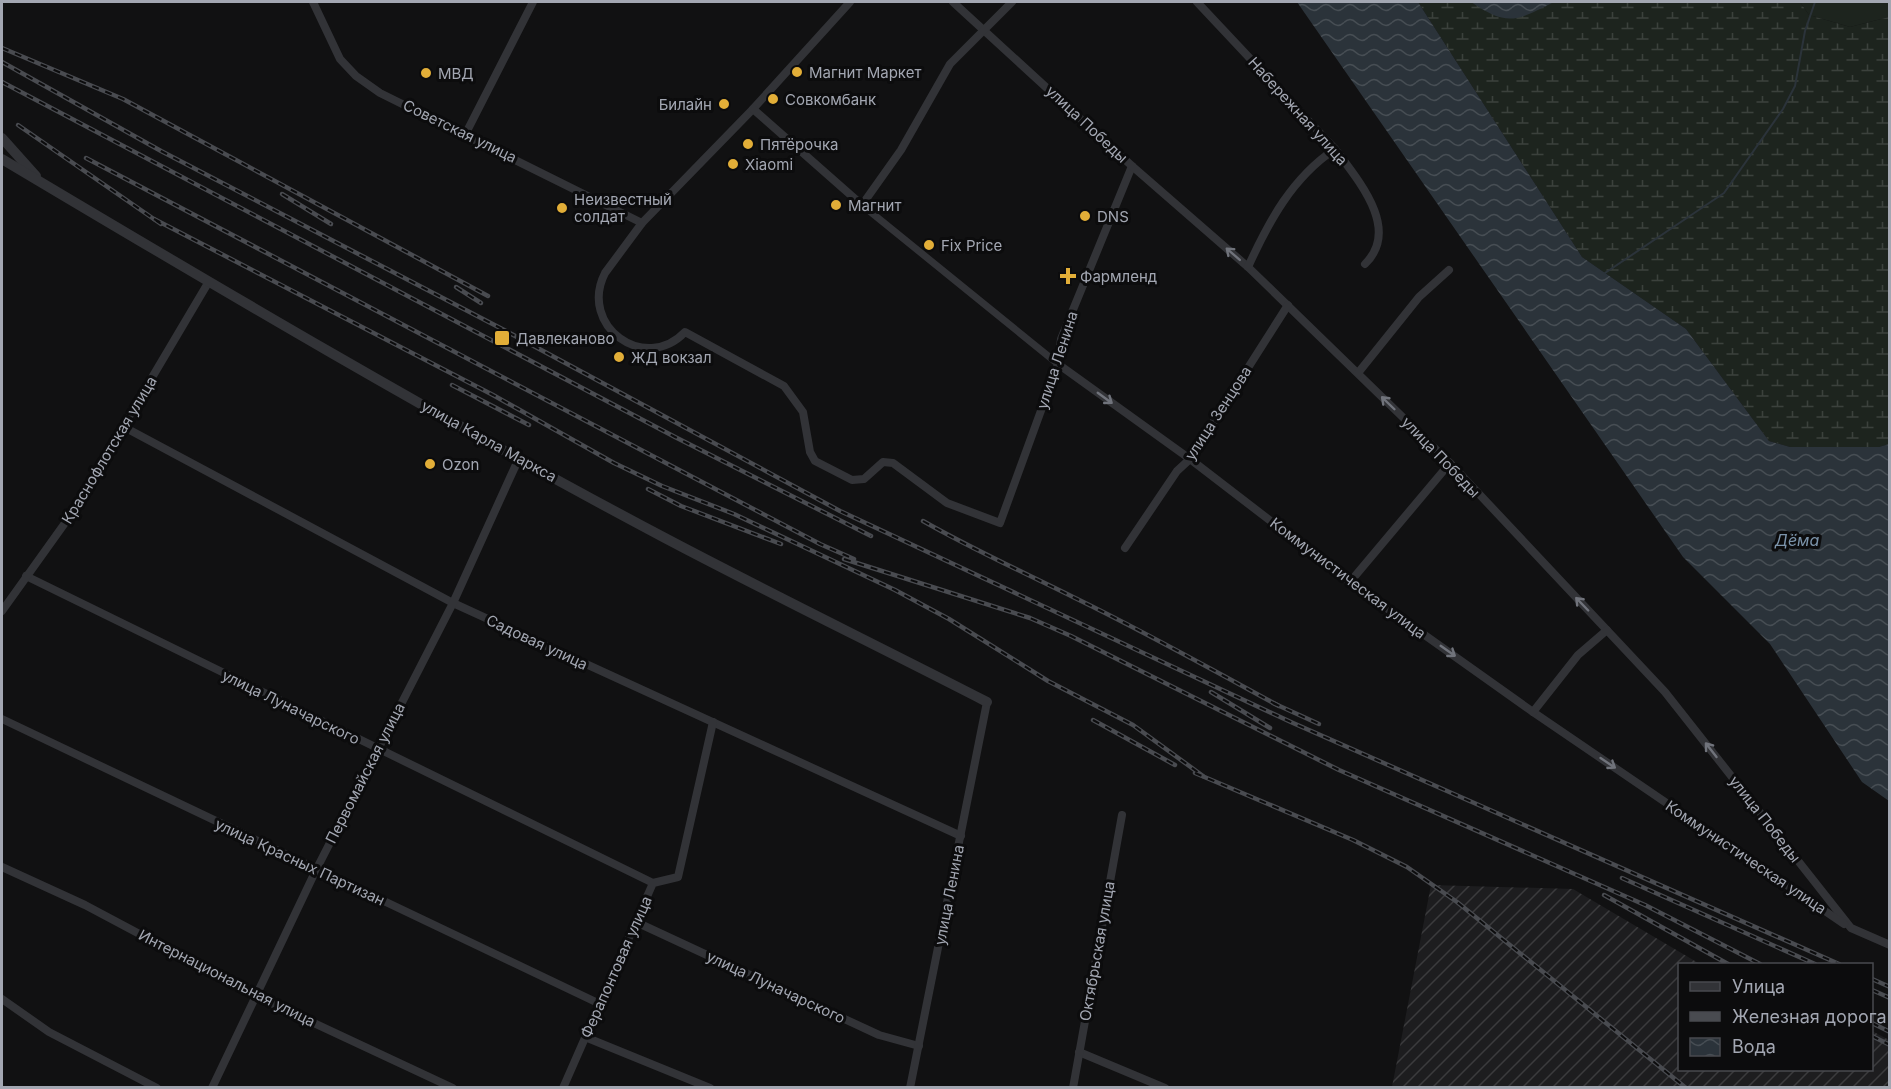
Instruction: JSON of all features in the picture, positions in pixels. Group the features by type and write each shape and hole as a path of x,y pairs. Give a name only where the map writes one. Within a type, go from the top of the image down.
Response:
{"street":[{"name":"Советская улица","path":"313,2 340,59 356,76 380,93 466,133 642,223"},
{"path":"466,133 533,2"},
{"path":"642,223 753,109 850,2"},
{"name":"улица Победы","path":"953,2 1132,166 1248,267 1450,463 1665,692 1851,928 1890,945"},
{"path":"753,109 862,205 901,150 950,64 1012,2"},
{"name":"Набережная улица","path":"1197,2 1335,149 1378,217 1381,238 1365,264"},
{"path":"2,138 44,185"},
{"path":"1248,267 1268,224 1295,184 1314,163 1335,149"},
{"name":"улица Карла Маркса","path":"2,159 208,283 519,458 665,538 987,702"},
{"name":"улица Ленина","path":"642,223 601,279 599,302 603,319 615,337 630,345 642,347 675,343 685,332 784,386 802,411 810,452 815,461 852,480 864,479 884,462 893,463 947,503 1000,523 1058,364 1060,339 1132,166"},
{"name":"Коммунистическая улица","path":"862,205 1058,364 1190,459 1350,582 1533,712 1851,928"},
{"path":"1358,373 1419,297 1449,270"},
{"name":"Краснофлотская улица","path":"2,611 70,516 208,283"},
{"name":"улица Зенцова","path":"1125,548 1177,471 1190,459 1288,305"},
{"name":"Садовая улица","path":"124,428 453,603 960,836"},
{"name":"Первомайская улица","path":"212,1088 376,748 453,603 519,458"},
{"path":"1350,582 1450,463"},
{"name":"улица Луначарского","path":"26,576 653,883"},
{"path":"1533,712 1578,655 1607,630"},
{"name":"улица Ленина","path":"910,1088 987,702"},
{"name":"улица Красных Партизан","path":"2,719 600,1004"},
{"name":"Ферапонтовая улица","path":"562,1088 653,883 678,876 713,722"},
{"name":"Октябрьская улица","path":"1073,1088 1122,815"},
{"name":"Интернациональная улица","path":"2,867 85,905 256,996 453,1088"},
{"path":"1800,893 1810,888 1812,880"},
{"name":"улица Луначарского","path":"636,922 879,1035 919,1046"},
{"path":"2,999 49,1032 157,1088"},
{"path":"585,1037 710,1088"},
{"path":"1079,1052 1166,1088"}],"shaded area":[{"path":"1431,885 1573,889 1698,963 1678,963 1678,1071 1873,1071 1873,1032 1889,1040 1889,1087 1392,1087"}],"green space":[{"path":"1418,2 1800,2 1809,15 1850,27 1889,17 1889,444 1879,447 1790,447 1769,441 1686,329 1582,257"},
{"path":"1800,2 1889,2 1889,17 1850,27 1809,15"}],"water":[{"name":"Дёма","path":"1297,2 1418,2 1582,257 1686,329 1769,441 1790,447 1879,447 1889,444 1889,801 1862,782 1770,644 1683,557"},
{"path":"1471,2 1554,2 1521,17 1504,18"}],"waterway":[{"path":"1605,273 1724,193 1783,109 1795,86 1805,31 1815,2"}],"railway":[{"path":"2,48 123,99 488,296"},
{"path":"2,62 161,151 506,331 840,511 1293,723 1837,963"},
{"path":"2,82 675,437 871,536"},
{"path":"18,125 161,224"},
{"path":"86,158 820,544 854,559"},
{"path":"282,194 331,224"},
{"path":"154,219 493,395 614,463 662,486 734,514 895,590 949,619 1048,681 1133,725 1203,776"},
{"path":"456,287 481,303"},
{"path":"452,385 529,425"},
{"path":"648,489 681,506 781,544"},
{"path":"923,521 1177,650 1279,706"},
{"path":"844,559 1030,618 1071,636 1339,770 1645,905 1758,963"},
{"path":"1211,692 1270,728"},
{"path":"1273,703 1319,724"},
{"path":"1093,720 1175,765"},
{"path":"1195,773 1353,840 1407,867 1457,902 1686,1088"},
{"path":"1622,878 1813,963"},
{"path":"1604,895 1726,963"},
{"path":"1873,979 1890,987"},
{"path":"1873,990 1890,998"},
{"path":"1873,1024 1890,1032"},
{"path":"1873,1036 1890,1045"}],"place":[{"name":"Магнит Маркет","path":"797,72"},
{"name":"МВД","path":"426,73"},
{"name":"Совкомбанк","path":"773,99"},
{"name":"Билайн","path":"724,104"},
{"name":"Пятёрочка","path":"748,144"},
{"name":"Xiaomi","path":"733,164"},
{"name":"Магнит","path":"836,205"},
{"name":"Неизвестный солдат","path":"562,208"},
{"name":"DNS","path":"1085,216"},
{"name":"Fix Price","path":"929,245"},
{"name":"Фармленд","path":"1068,276"},
{"name":"Давлеканово","path":"502,338"},
{"name":"ЖД вокзал","path":"619,357"},
{"name":"Ozon","path":"430,464"}]}
